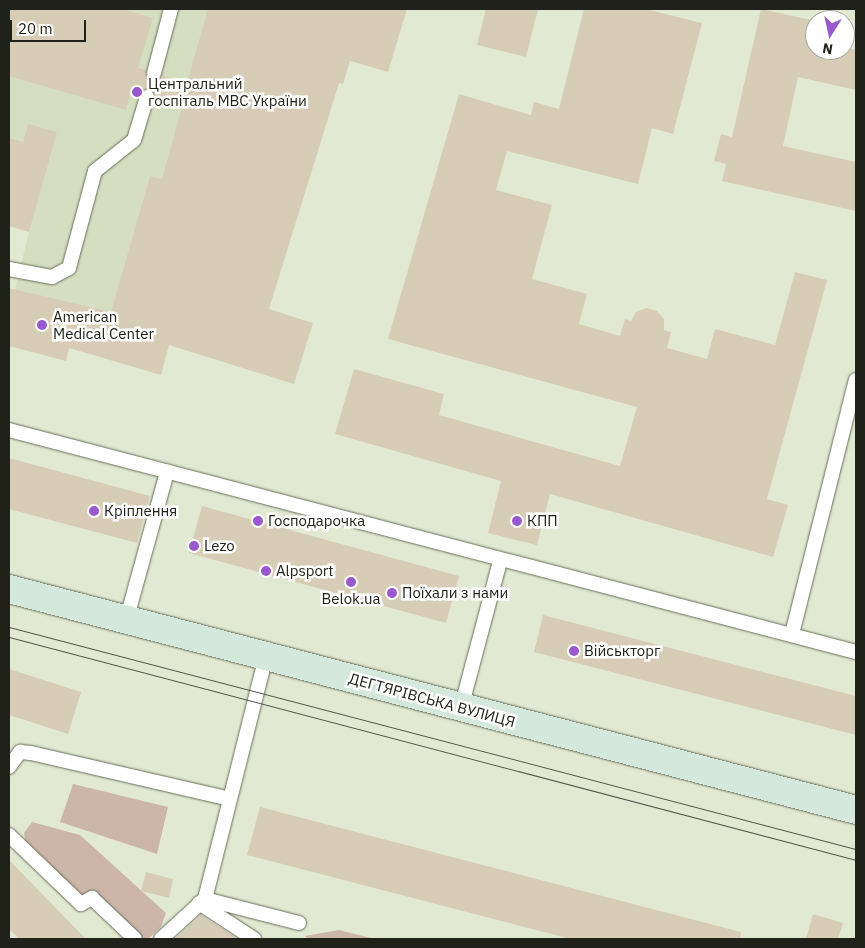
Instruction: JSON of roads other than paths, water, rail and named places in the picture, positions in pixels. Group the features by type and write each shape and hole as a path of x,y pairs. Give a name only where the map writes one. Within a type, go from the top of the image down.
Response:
{"main road":[{"name":"ДЕГТЯРІВСЬКА ВУЛИЦЯ","path":"9,589 856,810"}],"lane":[{"path":"154,73 171,9"},
{"path":"9,269 52,277 69,268 95,171 134,140 148,97"},
{"path":"792,634 856,380"},
{"path":"9,430 500,561 792,634 856,652"},
{"path":"126,621 166,472"},
{"path":"461,708 500,561"},
{"path":"161,939 202,901 266,657"},
{"path":"9,767 20,752 31,753 230,799"},
{"path":"9,835 81,904 92,898 135,939"},
{"path":"202,901 299,923"},
{"path":"202,901 254,939"}],"tram line":[{"path":"9,627 856,849"},
{"path":"9,637 856,860"}],"place":[{"name":"Центральний госпіталь МВС України","path":"137,92"},
{"name":"American Medical Center","path":"42,325"},
{"name":"Кріплення","path":"94,511"},
{"name":"Господарочка","path":"258,521"},
{"name":"КПП","path":"517,521"},
{"name":"Lezo","path":"194,546"},
{"name":"Alpsport","path":"266,571"},
{"name":"Belok.ua","path":"351,582"},
{"name":"Поїхали з нами","path":"392,593"},
{"name":"Військторг","path":"574,651"}]}
